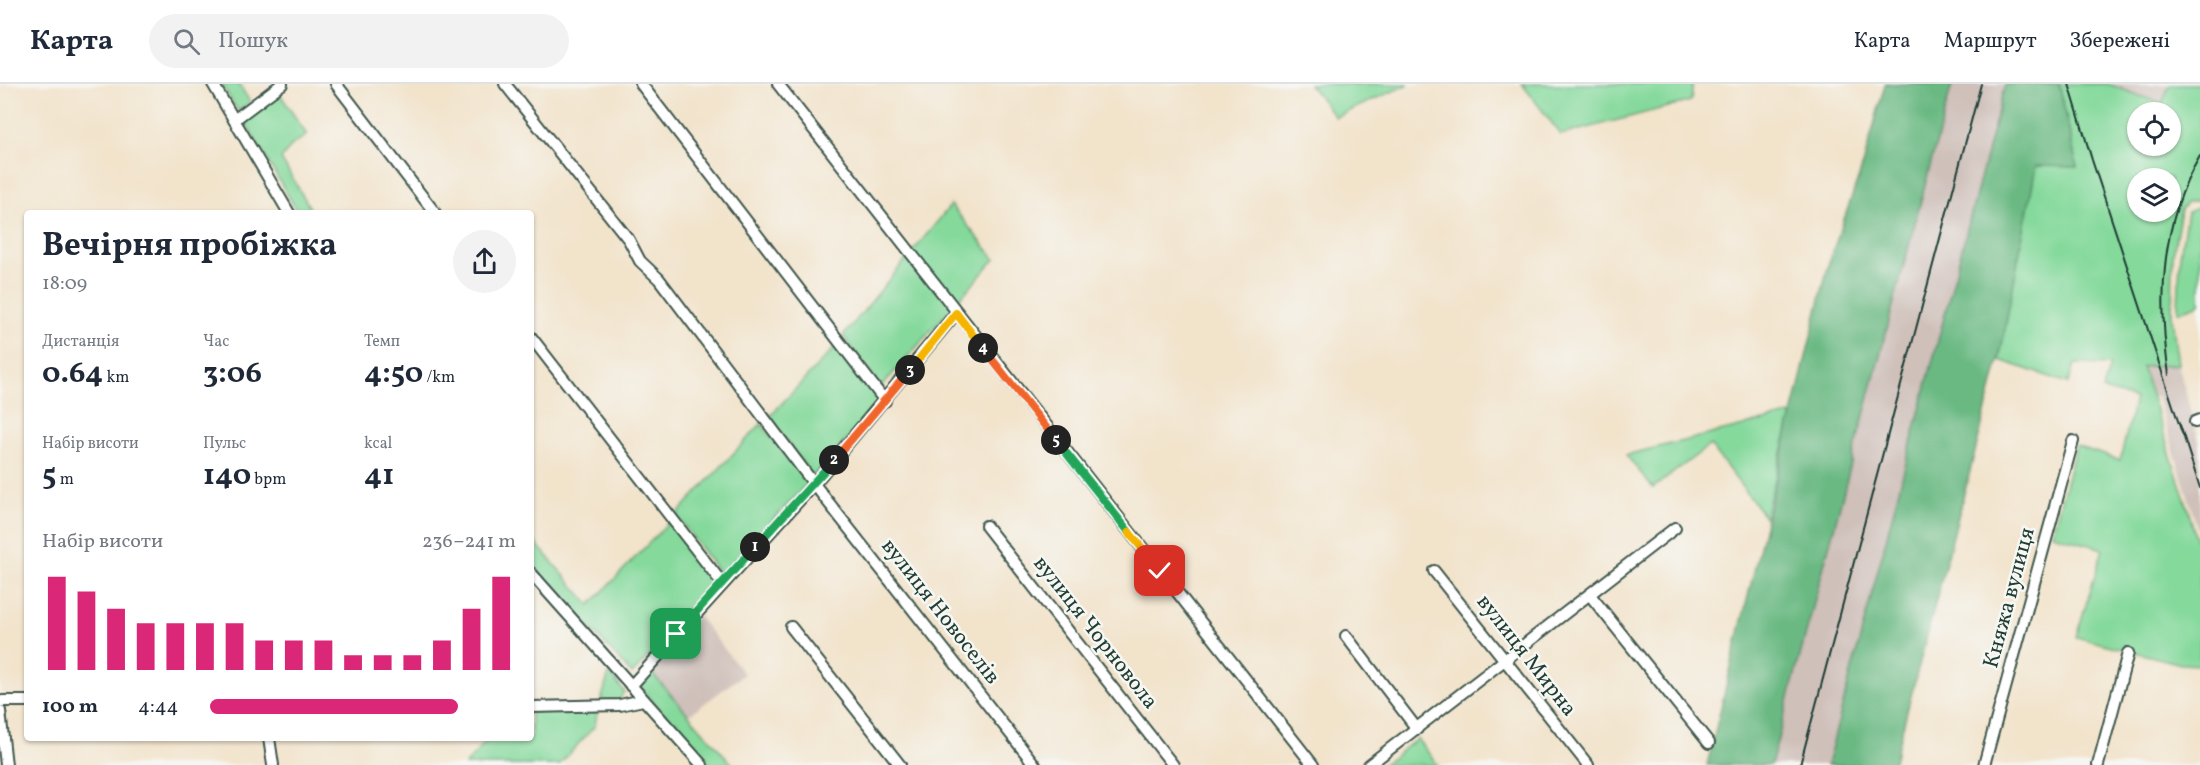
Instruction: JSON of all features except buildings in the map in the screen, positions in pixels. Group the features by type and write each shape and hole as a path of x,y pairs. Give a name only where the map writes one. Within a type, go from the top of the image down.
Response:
{"street":[{"path":"234,120 282,84"},
{"path":"336,84 433,210"},
{"name":"вулиця Новоселів","path":"505,84 629,240 640,261 659,279 814,484 1035,765"},
{"path":"641,84 885,401"},
{"path":"778,84 1313,765"},
{"path":"216,89 287,210"},
{"path":"631,686 814,484 956,313"},
{"path":"534,341 722,584"},
{"name":"Княжа вулиця","path":"1984,765 2073,441"},
{"name":"вулиця Чорновола","path":"986,526 1173,765"},
{"path":"1369,765 1675,528"},
{"name":"вулиця Мирна","path":"1434,571 1588,765"},
{"path":"534,576 702,765"},
{"path":"1590,595 1709,743"},
{"path":"791,627 900,765"},
{"path":"1346,636 1416,729"},
{"path":"2098,765 2128,653"},
{"path":"0,701 24,700"},
{"path":"534,707 620,705 643,700"},
{"path":"0,711 6,765"},
{"path":"269,741 273,765"}],"shaded area":[{"path":"1952,84 2005,84 1827,765 1771,765"},
{"path":"2108,84 2170,84 2163,102 2157,102"},
{"path":"2178,364 2200,446 2200,536 2157,396 2152,397 2142,366"},
{"path":"698,616 744,674 689,715 649,670"}],"green space":[{"path":"221,84 239,84 250,102 238,111"},
{"path":"1309,84 1409,84 1335,117"},
{"path":"1522,84 1693,84 1691,101 1561,135"},
{"path":"1885,84 1952,84 1771,765 1707,765 1829,262 1864,162"},
{"path":"2005,84 2059,84 2077,167 2036,166 1999,360 1893,765 1827,765"},
{"path":"2059,84 2108,84 2157,102 2127,102 2127,156 2181,156 2181,102 2163,102 2170,84 2200,84 2200,200 2187,203 2181,209 2181,168 2127,168 2127,222 2179,222 2173,255 2172,317 2178,364 2142,367 2189,512 2200,555 2200,665 2181,664 2076,637 2103,549 2052,534 2076,446 2120,460 2135,399 2103,390 2110,365 2075,364 2068,383 1999,360 2036,165 2077,167"},
{"path":"278,91 307,135 292,145 281,159 311,210 296,210 242,117"},
{"path":"951,205 995,259 881,387 843,336"},
{"path":"2200,207 2200,304 2178,312 2180,256 2187,212"},
{"path":"838,344 881,402 813,477 769,417"},
{"path":"1792,414 1765,517 1710,445 1653,488 1626,455"},
{"path":"761,424 808,483 721,575 676,515"},
{"path":"670,521 717,585 632,674 534,566 534,541 590,605"},
{"path":"649,670 733,765 710,765 679,731 682,728 675,721 672,723 637,684"},
{"path":"609,673 624,691 619,701 601,701"},
{"path":"598,708 595,726 559,765 465,765 486,741 534,741 534,711"},
{"path":"1417,739 1438,765 1383,765"}],"railway":[{"path":"1800,765 1981,84"},
{"path":"2069,84 2182,433"},
{"path":"2169,375 2164,319 2165,263 2177,208 2200,156"},
{"path":"2180,425 2200,488"}],"route":[{"path":"676,634 814,484 956,313 1160,571"}]}
